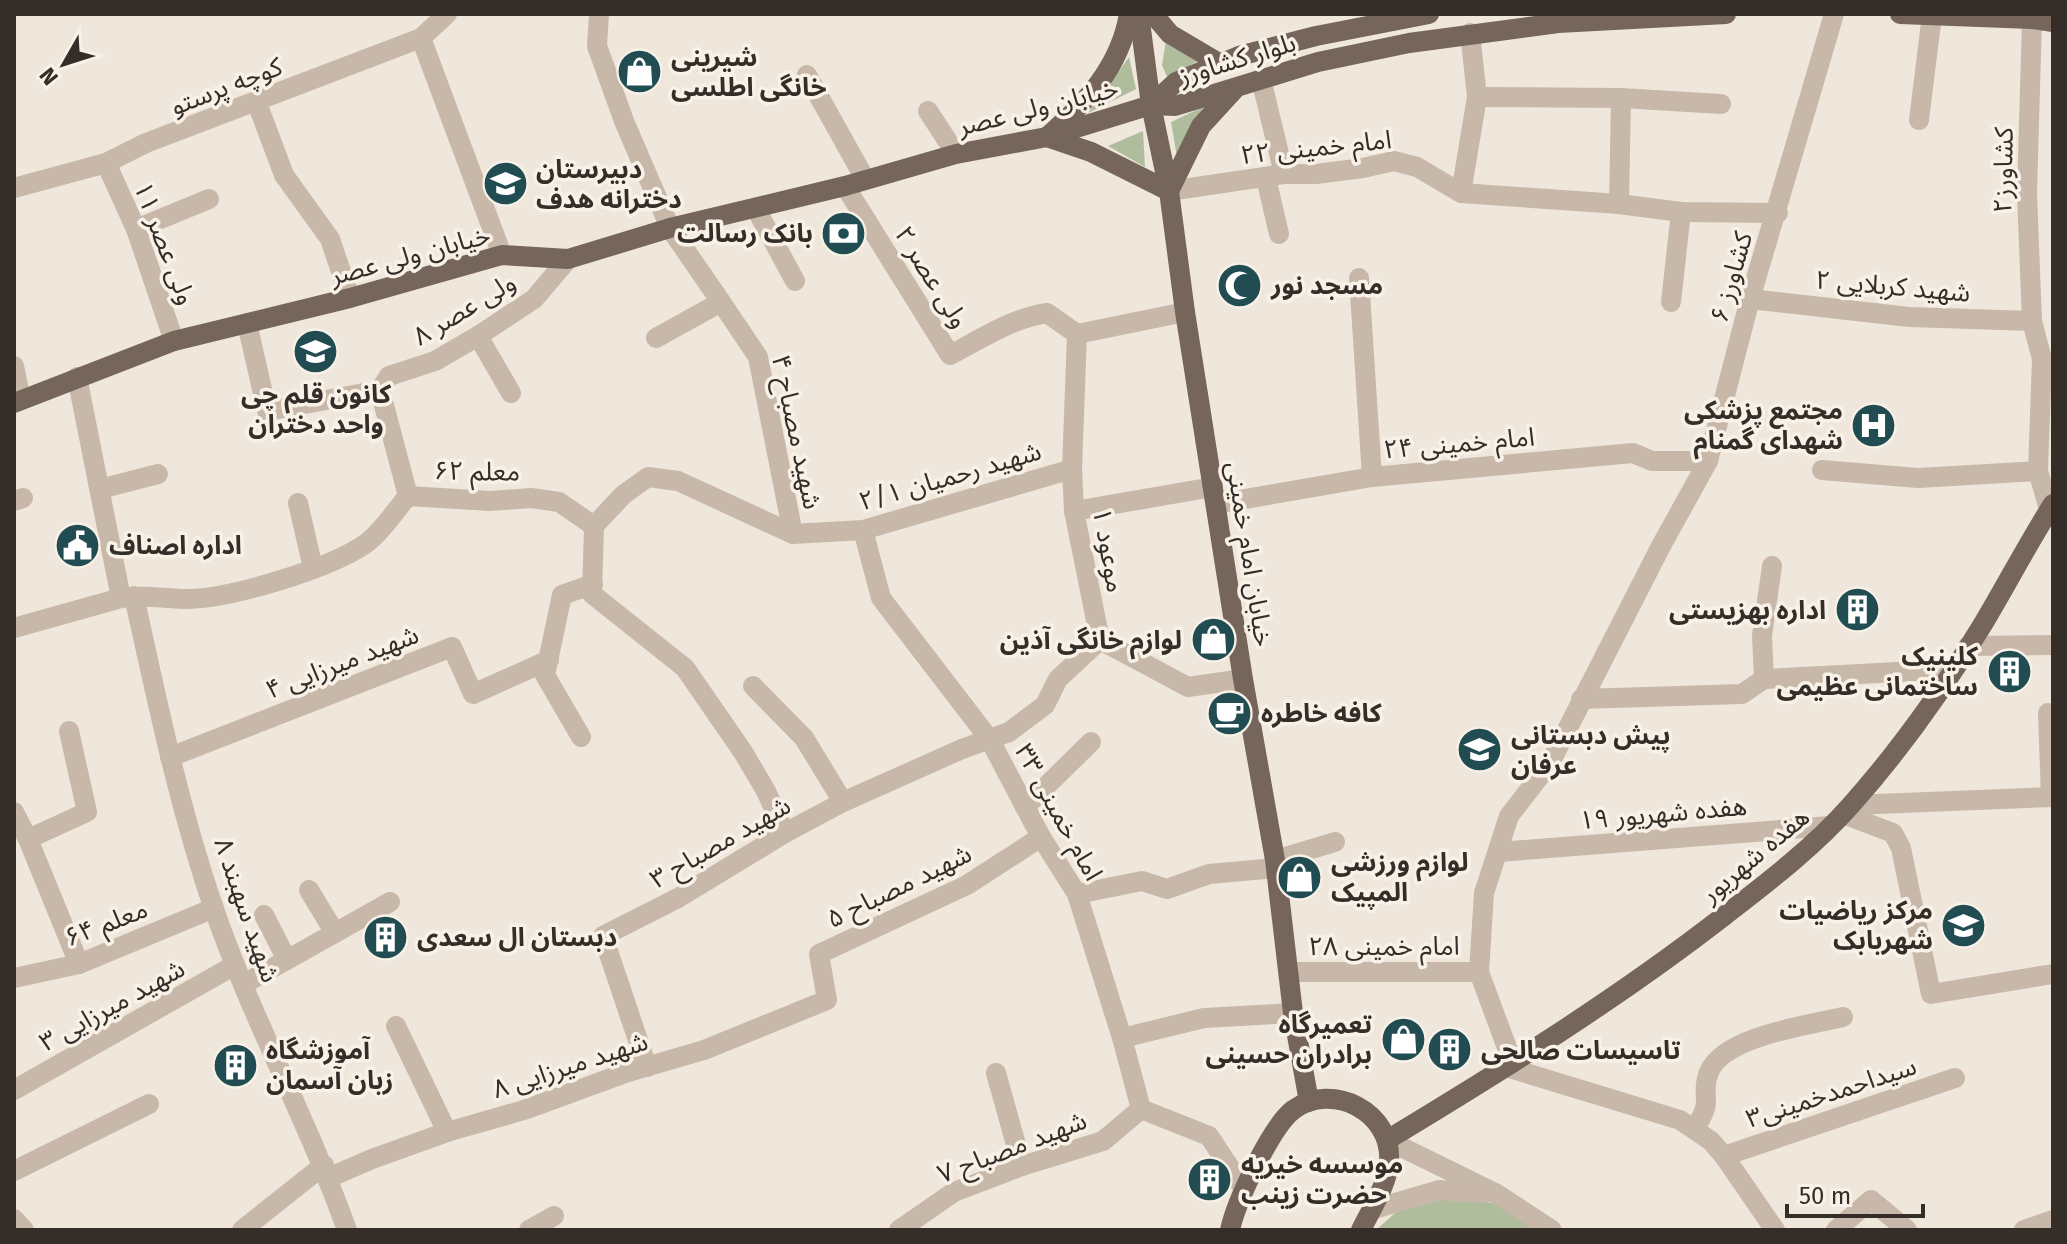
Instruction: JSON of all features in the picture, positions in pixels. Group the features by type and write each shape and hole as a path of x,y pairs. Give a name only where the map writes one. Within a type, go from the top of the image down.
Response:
{"main road":[{"path":"1129,14 1117,59 1075,111 1047,137 1091,152 1169,191 1201,126 1248,83 1229,60 1170,34 1153,14"},
{"name":"خیابان امام خمینی","path":"1139,14 1243,679 1276,864 1293,1013 1309,1102"},
{"name":"بلوار کشاورز","path":"1151,105 1176,82 1229,60 1316,36 1429,14"},
{"name":"بلوار کشاورز","path":"1151,105 1175,106 1318,62 1470,33 1558,23 1726,14"},
{"path":"1900,14 2043,21"},
{"name":"خیابان ولی عصر","path":"18,401 174,341 350,298 502,255 568,259 670,228 845,186 956,154 1047,137 1151,105"},
{"name":"هفده شهریور","path":"1387,1140 1510,1066 1654,970 1772,879 1841,815 1916,724 1954,669 2051,507"},
{"path":"1230,1230 1244,1189 1279,1125 1292,1111 1309,1102 1328,1098 1347,1101 1364,1109 1378,1123 1387,1140 1390,1159 1386,1178 1361,1230"}],"street":[{"name":"کوچه پرستو","path":"14,188 106,163 146,143 421,38 447,14"},
{"name":"کشاورز ۶","path":"1479,972 1484,893 1509,816 1550,763 1708,461 1750,299 1778,213 1834,14"},
{"name":"شهید مصباح ۴","path":"602,15 597,46 624,121 670,228 758,357 793,534"},
{"path":"1919,120 1932,15"},
{"name":"کشاورز۲","path":"2043,21 2027,194 2032,321 2048,359 2038,471 2051,507"},
{"path":"1470,33 1477,97 1461,193 1619,204 1681,212 1778,213"},
{"path":"421,38 502,255"},
{"path":"807,75 865,179"},
{"path":"1248,83 1275,176 1279,234"},
{"path":"1477,97 1621,98 1721,104"},
{"path":"1619,204 1621,98"},
{"path":"257,103 284,175 330,239 350,298"},
{"path":"928,111 956,154"},
{"name":"امام خمینی ۲۲","path":"1169,191 1275,176 1316,174 1394,161 1417,167 1461,193"},
{"name":"ولی عصر ۱۱","path":"106,163 136,229 174,341"},
{"name":"ولی عصر ۲","path":"845,186 950,355 1008,324 1032,315 1047,313 1077,334"},
{"path":"136,229 209,199"},
{"path":"756,209 795,281"},
{"path":"1671,302 1681,212"},
{"name":"ولی عصر ۸","path":"380,390 389,376 435,361 534,299 568,259"},
{"path":"1359,278 1372,477"},
{"name":"شهید کربلایی ۲","path":"1750,299 1909,317 2032,321"},
{"path":"656,338 721,302"},
{"path":"1077,334 1185,312"},
{"path":"247,323 267,411 380,390 408,496"},
{"name":"موعود ۱","path":"1077,334 1072,469 1074,511 1100,640"},
{"path":"478,336 511,393"},
{"path":"14,366 18,401"},
{"name":"شهید سهبند ۸","path":"77,377 100,489 170,757 214,908 235,965 326,1171 347,1230"},
{"name":"امام خمینی ۲۴","path":"1074,511 1372,477 1633,453 1652,461 1708,461"},
{"name":"شهید رحمیان ۲/۱","path":"793,534 863,530 1072,469"},
{"path":"1822,470 1918,478 2038,471"},
{"path":"100,489 158,474"},
{"path":"785,833 751,765 685,668 592,594 594,526 623,495 648,477 678,481 793,534"},
{"name":"معلم ۶۲","path":"14,628 128,597 190,599 243,591 341,559 370,540 408,496 490,501 531,498 559,502 594,526"},
{"path":"298,503 313,568"},
{"name":"امام خمینی ۳۳","path":"863,530 881,598 990,740 1041,837 1077,894 1141,1109"},
{"path":"1764,679 1762,636 1772,566"},
{"path":"581,737 545,675 562,595 593,584"},
{"path":"1100,640 1188,687 1243,679"},
{"name":"شهید مصباح ۳","path":"647,1067 603,936 690,891 843,802 962,749 1009,732 1045,705 1058,679 1100,640"},
{"path":"1968,646 2053,645"},
{"name":"شهید میرزایی ۴","path":"170,757 452,647 473,694 549,660"},
{"path":"1581,699 1742,694 1764,679 1954,669"},
{"path":"753,686 804,738 843,802"},
{"path":"2048,713 2052,797"},
{"path":"28,839 87,812 69,731"},
{"path":"1025,807 1091,742"},
{"name":"هفده شهریور ۱۹","path":"1499,852 1841,815 2052,797"},
{"path":"14,812 79,964"},
{"path":"1841,815 1893,833 1901,848 1931,994 2053,974"},
{"name":"شهید مصباح ۵","path":"827,1000 819,954 967,885 1041,837"},
{"path":"1077,894 1142,881 1167,889 1209,874 1276,864 1335,842"},
{"path":"309,890 335,933"},
{"path":"244,984 390,902"},
{"name":"معلم ۶۴","path":"15,974 79,964 214,908"},
{"path":"264,915 287,960"},
{"name":"شهید میرزایی ۳","path":"14,1090 235,965"},
{"name":"امام خمینی ۲۸","path":"1289,972 1479,972"},
{"path":"1479,972 1510,1066 1680,1120 1724,1156 1775,1230"},
{"name":"شهید میرزایی ۸","path":"242,1230 326,1171 372,1159 704,1050 827,1000"},
{"path":"1122,1038 1204,1018 1293,1013"},
{"path":"1694,1129 1705,1114 1709,1099 1706,1084 1716,1059 1735,1047 1766,1036 1843,1017"},
{"path":"396,1026 447,1132"},
{"path":"996,1073 1022,1166"},
{"name":"سیداحمدخمینی۳","path":"1724,1156 1955,1078"},
{"path":"14,1171 149,1104"},
{"path":"1141,1109 1209,1136 1244,1189"},
{"name":"شهید مصباح ۷","path":"899,1230 954,1192 1022,1166 1103,1141 1141,1109"},
{"path":"1387,1140 1497,1194 1552,1230"},
{"path":"1371,1210 1439,1190 1497,1194"},
{"path":"1836,1230 1871,1200 1907,1230"},
{"path":"529,1230 554,1216"},
{"path":"14,1219 24,1230"},
{"path":"2024,1230 2053,1220"}],"green space":[{"path":"1166,40 1198,61 1167,77 1162,65"},
{"path":"1129,57 1136,89 1088,113"},
{"path":"1207,105 1177,157 1171,122"},
{"path":"1143,131 1145,167 1108,146"},
{"path":"1436,1197 1495,1203 1538,1230 1376,1230 1395,1213"}],"place":[{"name":"شیرینی خانگی اطلسی","path":"640,72"},
{"name":"دبیرستان دخترانه هدف","path":"505,184"},
{"name":"بانک رسالت","path":"844,233"},
{"name":"مسجد نور","path":"1240,285"},
{"name":"کانون قلم چی واحد دختران","path":"316,351"},
{"name":"مجتمع پزشکی شهدای گمنام","path":"1874,425"},
{"name":"اداره اصناف","path":"78,545"},
{"name":"اداره بهزیستی","path":"1857,610"},
{"name":"لوازم خانگی آذین","path":"1213,640"},
{"name":"کلینیک ساختمانی عظیمی","path":"2009,671"},
{"name":"کافه خاطره","path":"1230,713"},
{"name":"پیش دبستانی عرفان","path":"1480,750"},
{"name":"لوازم ورزشی المپیک","path":"1300,877"},
{"name":"مرکز ریاضیات شهربابک","path":"1964,925"},
{"name":"دبستان ال سعدی","path":"386,937"},
{"name":"تعمیرگاه برادران حسینی","path":"1403,1039"},
{"name":"تاسیسات صالحی","path":"1450,1050"},
{"name":"آموزشگاه زبان آسمان","path":"235,1065"},
{"name":"موسسه خیریه حضرت زینب","path":"1210,1179"}]}
